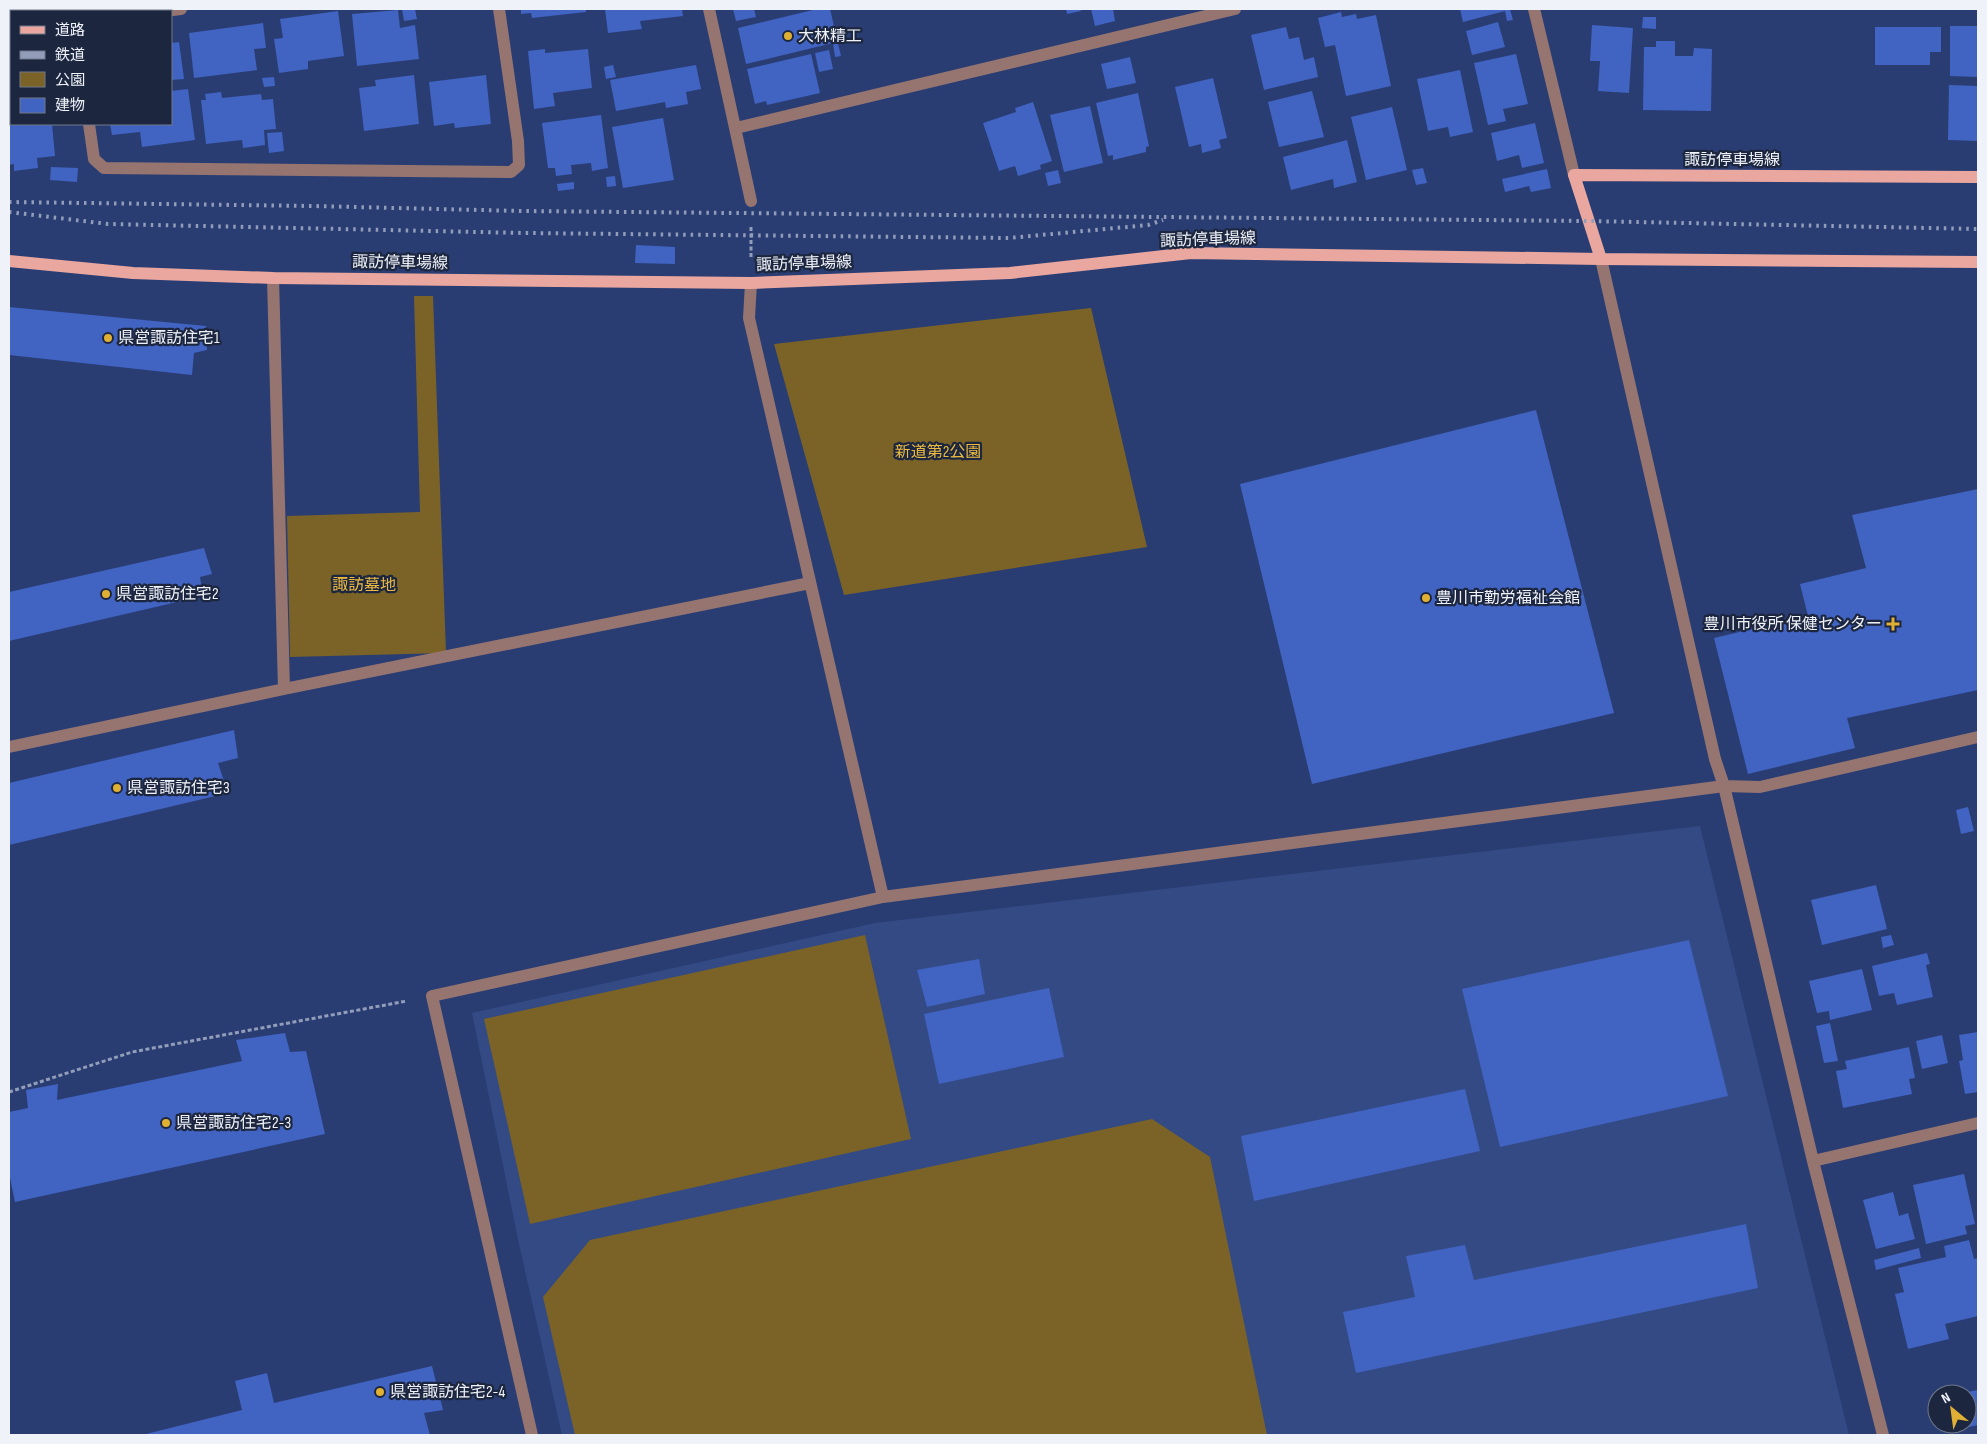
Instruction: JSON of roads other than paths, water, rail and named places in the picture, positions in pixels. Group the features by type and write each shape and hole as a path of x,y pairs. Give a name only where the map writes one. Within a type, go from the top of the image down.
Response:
{"main road":[{"name":"諏訪停車場線","path":"1574,175 1978,177"},
{"path":"1574,175 1601,259"},
{"name":"諏訪停車場線","path":"9,261 133,273 273,278 751,283 1010,272 1191,253 1978,262"}],"street":[{"path":"90,125 94,159 104,168 511,172 518,165 518,141 499,9"},
{"path":"709,9 751,201"},
{"path":"736,128 1235,9"},
{"path":"1534,9 1574,175"},
{"path":"1601,259 1715,760 1724,786 1813,1161 1883,1435"},
{"path":"273,278 284,689"},
{"path":"751,283 749,318 883,897"},
{"path":"9,747 284,689 810,583"},
{"path":"532,1435 432,996 883,897 1724,786 1760,787 1978,737"},
{"path":"1813,1161 1978,1123"}],"railway":[{"path":"9,202 521,211 1588,221 1978,229"},
{"path":"9,212 108,224 524,233 1009,238 1148,225 1163,220"}],"place":[{"name":"大林精工","path":"788,36"},
{"name":"県営諏訪住宅1","path":"108,338"},
{"name":"県営諏訪住宅2","path":"106,594"},
{"name":"豊川市勤労福祉会館","path":"1426,598"},
{"name":"豊川市役所 保健センター","path":"1893,624"},
{"name":"県営諏訪住宅3","path":"117,788"},
{"name":"県営諏訪住宅2-3","path":"166,1123"},
{"name":"県営諏訪住宅2-4","path":"380,1392"}],"park label":[{"name":"新道第2公園","path":"938,452"},
{"name":"諏訪墓地","path":"364,585"}]}
